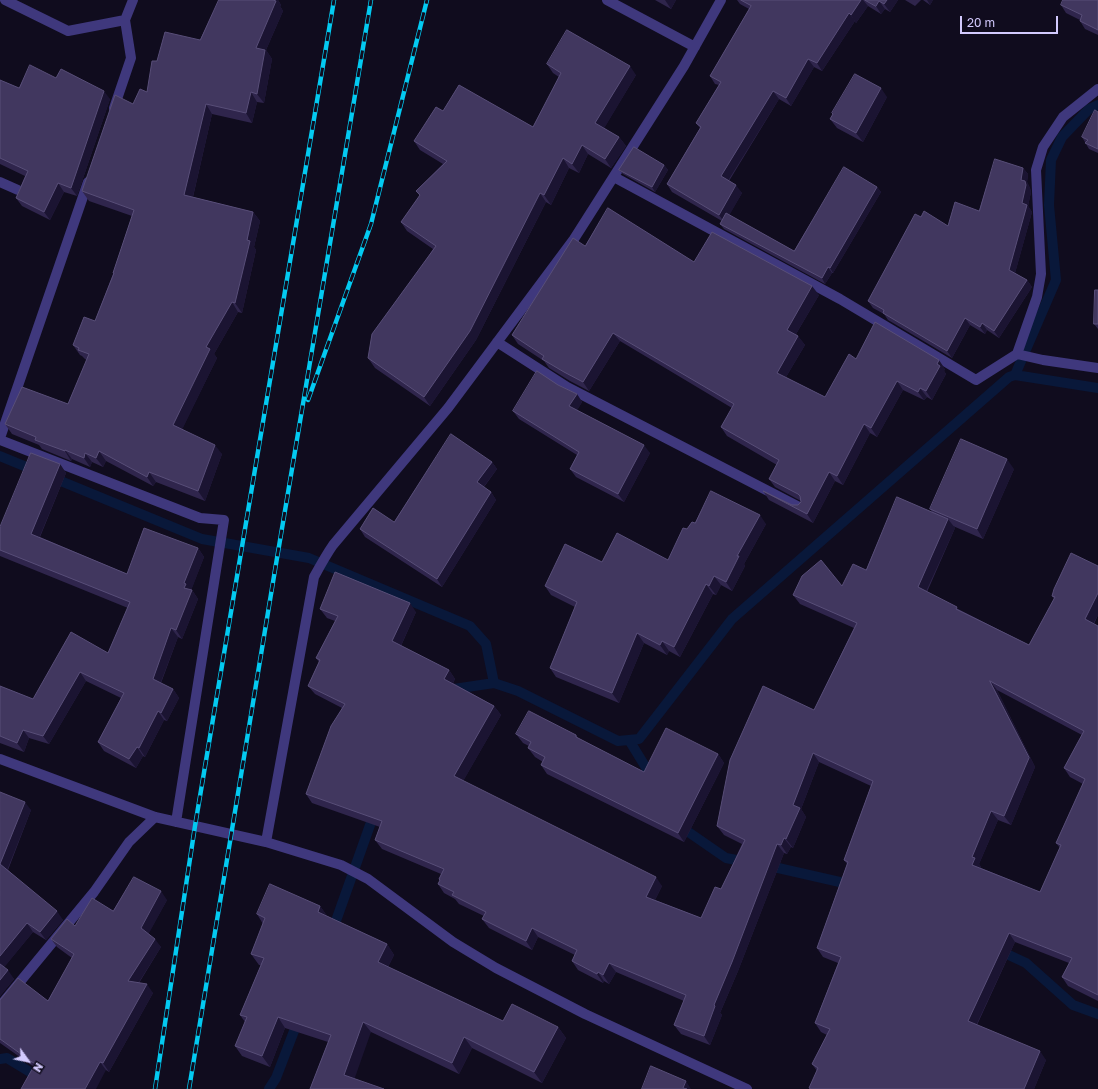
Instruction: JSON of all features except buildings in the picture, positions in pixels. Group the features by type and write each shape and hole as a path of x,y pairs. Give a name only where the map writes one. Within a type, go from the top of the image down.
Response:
{"street":[{"path":"5,0 68,31 125,20"},
{"path":"110,118 131,58 125,20 133,0"},
{"path":"607,0 695,47"},
{"path":"266,842 314,577 324,558 448,408 574,239 684,66 721,0"},
{"path":"614,177 840,299 976,380 1017,354 1037,297 1041,274 1036,170 1043,147 1063,117 1098,89"},
{"path":"92,170 0,439 200,518 224,520 176,822"},
{"path":"0,182 18,190"},
{"path":"497,342 567,387 801,508"},
{"path":"1017,354 1043,360 1098,368"},
{"path":"0,759 154,817 266,842 341,865 368,879 453,942 496,968 585,1014 747,1089"},
{"path":"0,1006 94,892 129,842 154,817"}],"waterway":[{"path":"447,690 494,683 518,691 618,741 639,739 732,619 1009,377 1015,375 1056,280 1049,205 1051,160 1062,137 1089,109 1098,105"},
{"path":"1015,375 1098,388"},
{"path":"0,456 202,539 309,558 470,626 486,644 494,683"},
{"path":"629,740 653,779"},
{"path":"332,932 375,811"},
{"path":"680,823 684,829 726,858 747,862"},
{"path":"765,865 853,885"},
{"path":"996,949 1026,963 1073,1005 1098,1014"},
{"path":"269,1089 276,1078 299,1018"},
{"path":"0,1059 7,1058 58,1089"}],"railway":[{"path":"155,1089 195,826 334,0"},
{"path":"189,1089 371,0"},
{"path":"308,400 371,224 427,0"}]}
